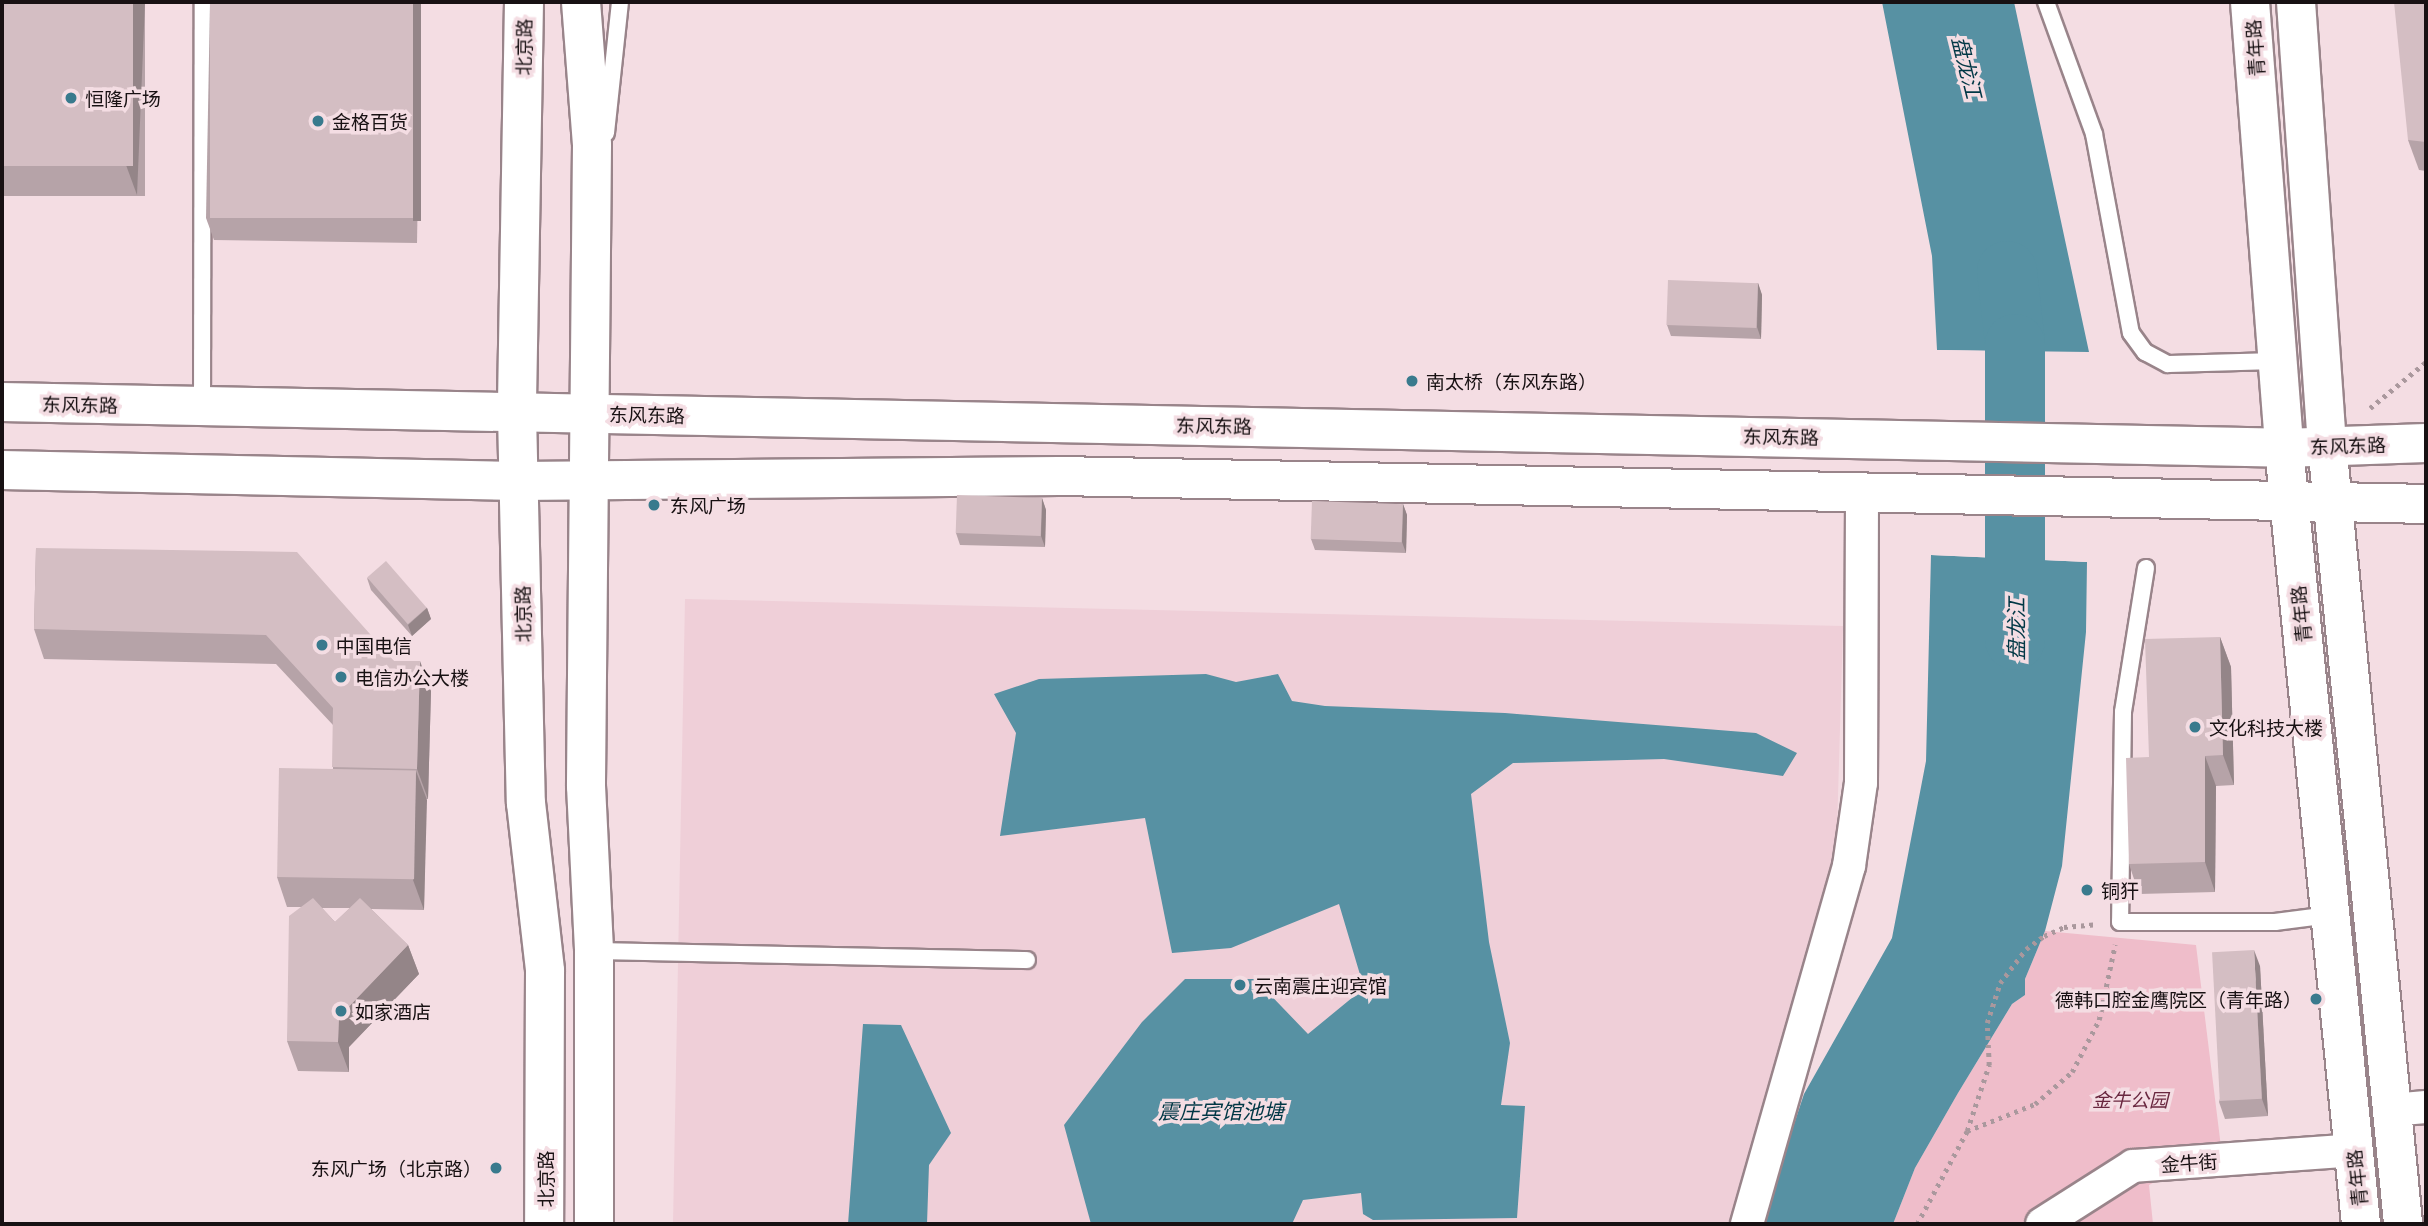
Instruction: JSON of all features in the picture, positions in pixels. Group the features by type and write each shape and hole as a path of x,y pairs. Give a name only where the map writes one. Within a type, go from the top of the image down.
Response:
{"main road":[{"name":"北京路","path":"524,2 517,414 526,803 545,971 544,1224"},
{"path":"581,2 592,145 587,413 586,786 594,951 594,1224"},
{"name":"青年路","path":"2250,2 2284,448 2361,1224"},
{"path":"2296,2 2333,504 2409,1108 2403,1224"},
{"name":"东风东路","path":"2,402 517,414 587,413 1914,438 2284,448 2327,444 2426,443"},
{"path":"2,471 519,481 1059,476 2426,504"}],"street":[{"path":"1747,1224 1849,866 1861,783 1862,493"},
{"name":"金牛街","path":"2042,1224 2133,1166 2354,1150"}],"lane":[{"path":"202,407 203,2"},
{"path":"590,250 620,2"},
{"path":"2046,2 2094,134 2131,333 2145,352 2168,364 2277,361"},
{"path":"2146,568 2123,712 2120,922 2275,922 2330,915"},
{"path":"594,951 1027,960"}],"path":[{"path":"2327,444 2426,362"},
{"path":"1917,1224 1967,1131 1989,1065 1987,1023 2000,983 2026,949 2064,927 2120,922 2099,1020 2072,1072 2035,1104 1967,1131"}],"shaded area":[{"name":"云南震庄迎宾馆","path":"685,599 1843,626 1836,864 1738,1224 673,1224"}],"green space":[{"name":"金牛公园","path":"2045,931 2196,945 2221,1147 2149,1185 2153,1224 1893,1224 1915,1168 1958,1093 2012,1004 2025,995 2025,979"}],"water":[{"path":"1882,2 2014,2 2089,352 1937,350 1932,256"},
{"path":"1931,555 2087,562 2086,632 2062,866 2045,931 2025,979 2025,995 2012,1004 1958,1093 1915,1168 1893,1224 1761,1224 1804,1094 1892,938 1926,761"},
{"name":"震庄宾馆池塘","path":"1206,674 1236,682 1278,674 1292,701 1325,706 1505,713 1756,733 1797,753 1783,776 1664,759 1513,763 1471,794 1489,942 1510,1043 1501,1105 1525,1106 1517,1218 1373,1220 1363,1214 1361,1193 1303,1200 1292,1224 1091,1224 1064,1125 1142,1022 1185,979 1255,979 1308,1034 1364,988 1339,904 1231,948 1172,953 1145,818 1000,836 1016,733 994,694 1039,679"},
{"path":"863,1024 901,1025 951,1133 929,1165 927,1224 848,1224"}],"pier":[{"path":"1937,350 2089,353 2089,356 1937,353"},
{"path":"1931,552 2087,558 2087,562 1931,555"}],"building":[{"name":"恒隆广场","path":"2,2 133,2 133,166 2,166"},
{"name":"金格百货","path":"210,2 413,2 413,218 210,218"},
{"path":"2394,2 2426,2 2426,142 2408,140"},
{"path":"1668,280 1758,283 1756,328 1666,325"},
{"path":"957,495 1042,498 1041,536 956,533"},
{"path":"1312,501 1403,504 1402,542 1311,539"},
{"name":"电信办公大楼","path":"36,548 297,552 394,661 420,661 417,769 332,767 333,708 266,635 34,629"},
{"path":"386,561 427,608 408,624 367,577"},
{"name":"文化科技大楼","path":"2220,637 2223,755 2205,756 2205,862 2129,864 2126,758 2149,757 2145,639"},
{"path":"279,768 416,770 414,879 277,877"},
{"name":"如家酒店","path":"313,898 335,922 360,898 408,945 339,1017 338,1042 287,1041 289,916"},
{"path":"2254,950 2262,1099 2220,1101 2212,952"}],"waterway":[{"name":"盘龙江","path":"2007,271 2015,344 2015,640"}],"place":[{"name":"恒隆广场","path":"71,98"},
{"name":"金格百货","path":"318,121"},
{"name":"南太桥（东风东路）","path":"1412,381"},
{"name":"东风广场","path":"654,505"},
{"name":"中国电信","path":"322,645"},
{"name":"电信办公大楼","path":"341,677"},
{"name":"文化科技大楼","path":"2195,727"},
{"name":"铜犴","path":"2087,890"},
{"name":"云南震庄迎宾馆","path":"1240,985"},
{"name":"德韩口腔金鹰院区（青年路）","path":"2316,999"},
{"name":"如家酒店","path":"341,1011"},
{"name":"东风广场（北京路）","path":"496,1168"}]}
